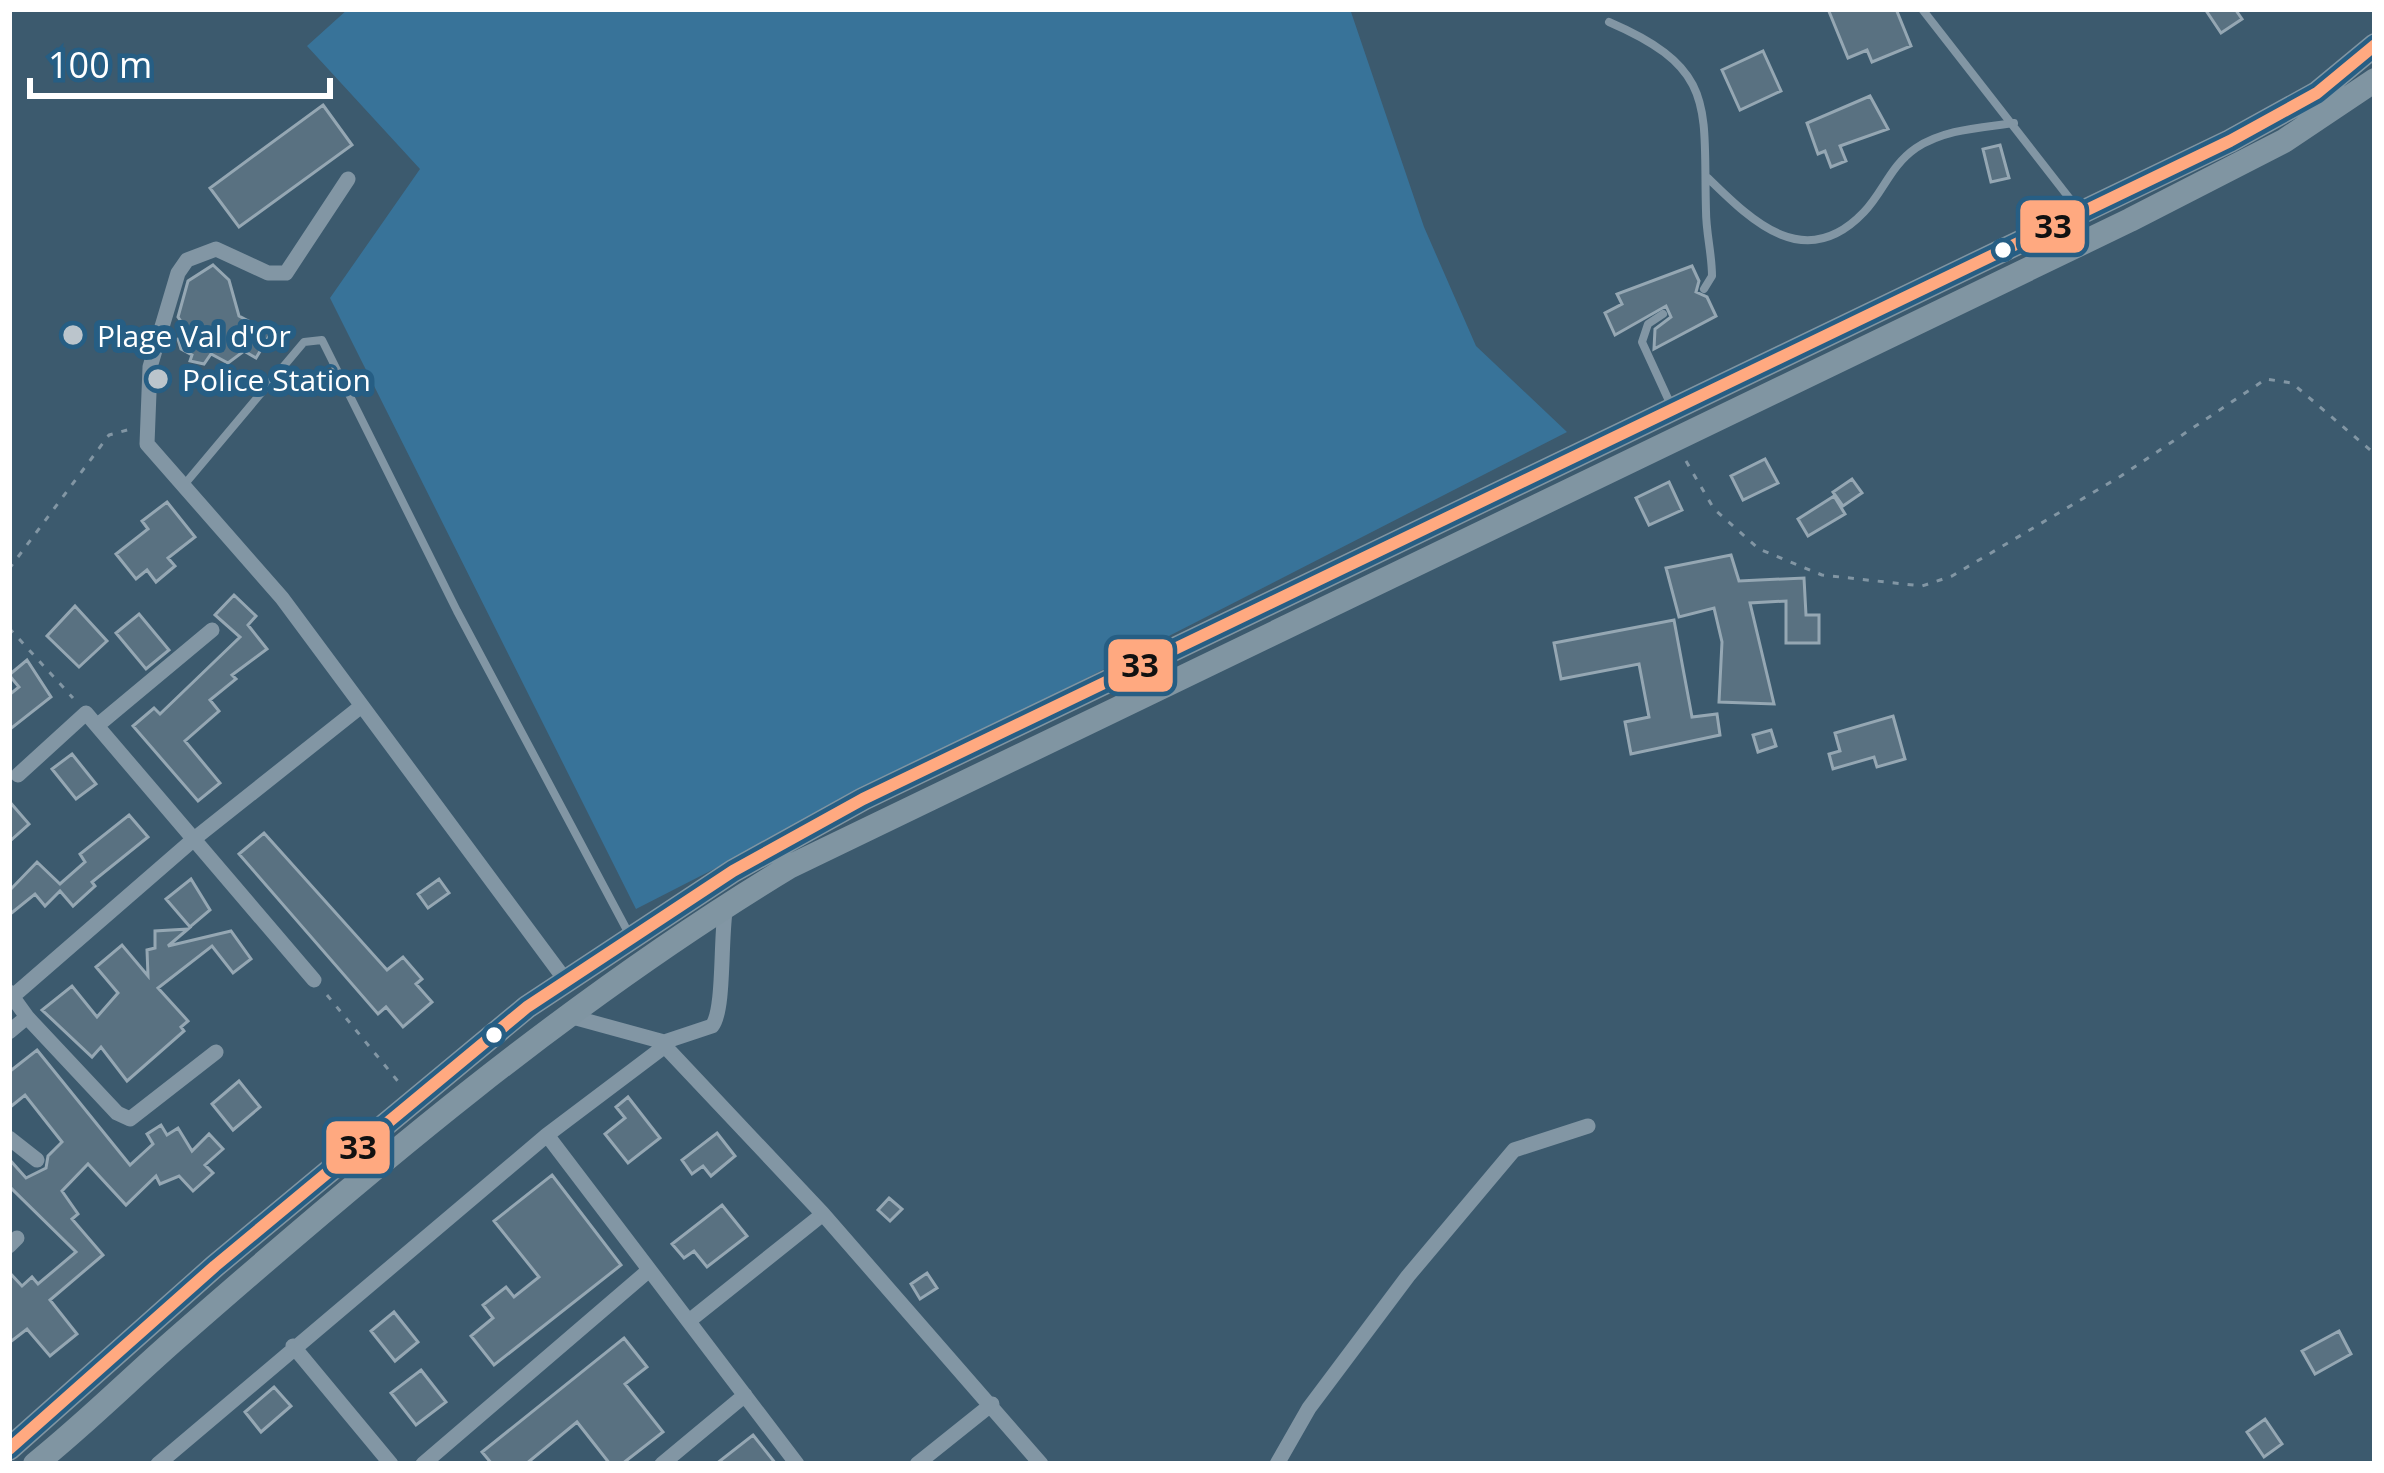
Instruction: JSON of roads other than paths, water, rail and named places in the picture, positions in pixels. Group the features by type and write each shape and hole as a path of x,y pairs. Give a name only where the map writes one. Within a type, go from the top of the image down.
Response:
{"main road":[{"path":"9,1449 215,1266 527,1006 734,871 863,799 2081,214 2289,109 2375,45"},
{"path":"35,1464 309,1226 566,1016 726,905 862,830 2167,201 2324,118 2375,80"}],"street":[{"path":"348,179 286,273 268,273 216,249 187,260 160,324 144,431 155,456 282,598 358,708 566,980"},
{"path":"18,775 212,630"},
{"path":"215,1052 130,1119 117,1113 10,994 358,708"},
{"path":"92,719 314,980"},
{"path":"159,1464 547,1135 662,1044 712,1026 720,1016 718,957 726,905"},
{"path":"566,1016 662,1044 823,1214 1041,1464"},
{"path":"9,1032 27,1017"},
{"path":"1276,1464 1309,1408 1394,1294 1514,1150 1588,1126"},
{"path":"547,1135 797,1464"},
{"path":"9,1138 37,1160"},
{"path":"689,1321 823,1214"},
{"path":"424,1464 648,1271"},
{"path":"293,1346 391,1464"},
{"path":"662,1464 745,1395"},
{"path":"917,1464 992,1404"}],"lane":[{"path":"1922,9 2081,214"},
{"path":"1609,22 1667,51 1691,80 1704,117 1708,178 1712,276 1704,290"},
{"path":"1708,178 1767,231 1787,239 1814,238 1863,213 1888,174 1917,147 1956,131 2014,123"},
{"path":"1663,314 1648,324 1642,342 1673,410"},
{"path":"183,486 304,342 322,340 458,611 632,938"}],"place":[{"name":"Plage Val d'Or","path":"73,335"},
{"name":"Police Station","path":"158,379"}]}
